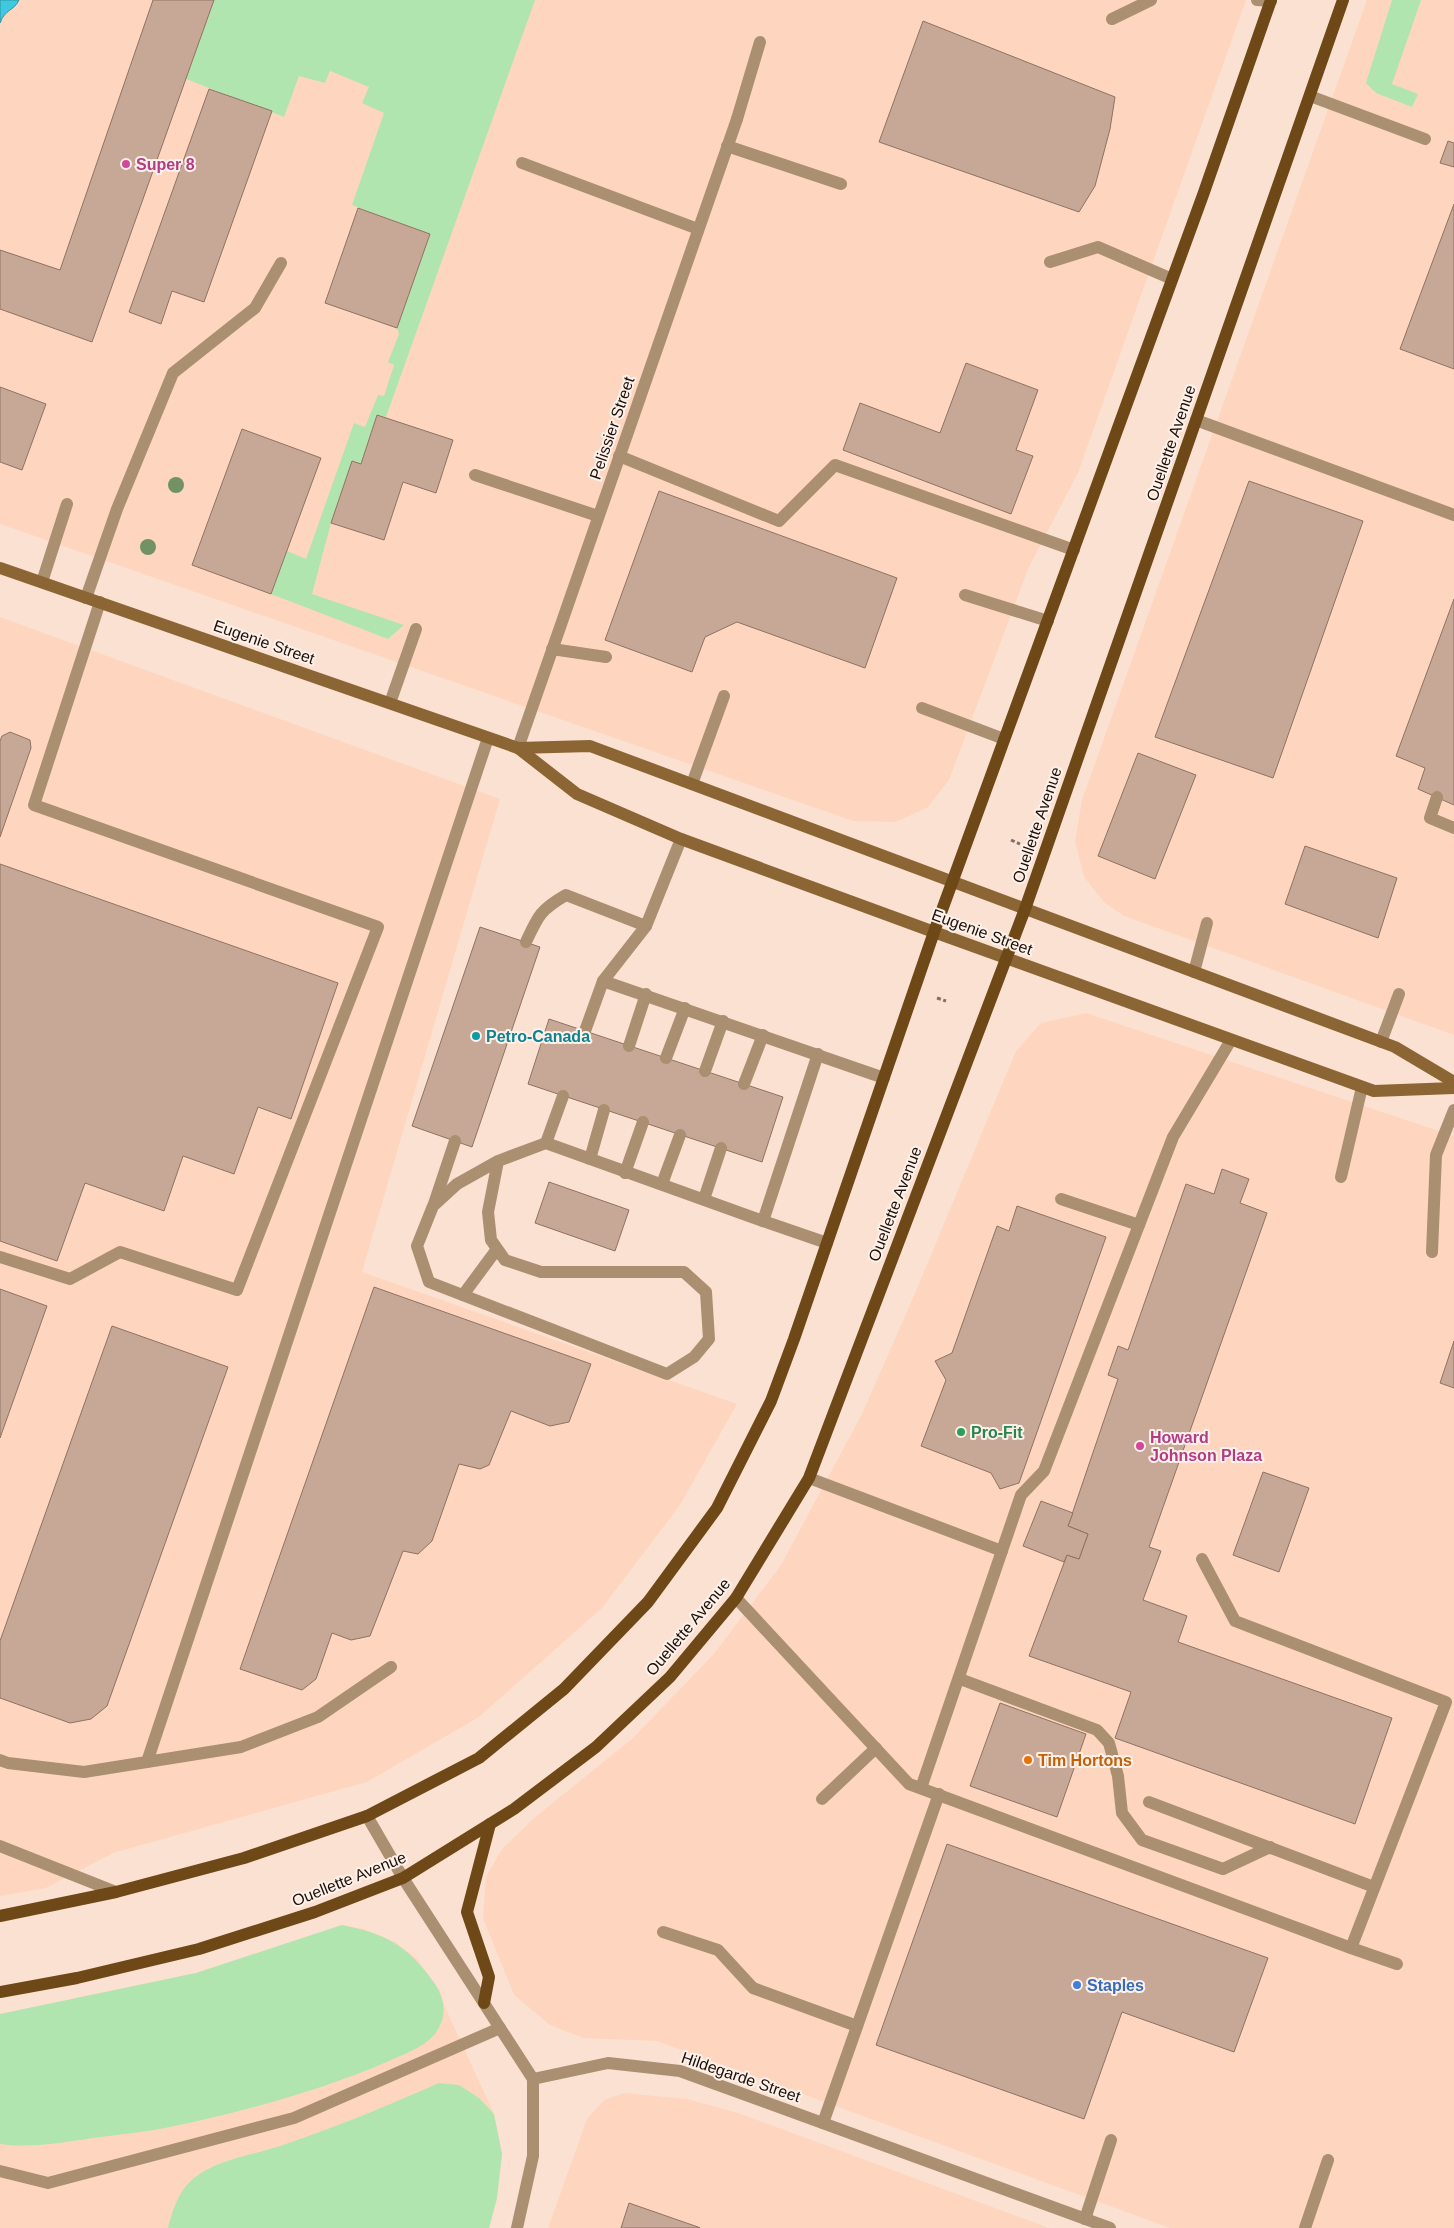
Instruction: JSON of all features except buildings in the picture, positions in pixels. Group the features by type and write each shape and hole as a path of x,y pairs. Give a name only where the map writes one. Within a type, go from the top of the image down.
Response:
{"main road":[{"path":"0,1916 116,1892 244,1858 367,1816 479,1758 564,1689 648,1602 717,1508 771,1401 934,932 1172,279 1271,0"},
{"name":"Ouellette Avenue","path":"0,1992 77,1978 199,1949 315,1912 404,1878 514,1809 596,1747 670,1677 736,1598 809,1478 1025,909 1343,0"},
{"path":"484,2003 489,1977 468,1912 490,1824"}],"street":[{"path":"1112,19 1151,0"},
{"path":"1257,0 1271,0"},
{"name":"Pelissier Street","path":"518,748 737,119 760,42"},
{"path":"1310,96 1425,139"},
{"path":"727,146 841,184"},
{"path":"522,163 698,229"},
{"path":"1050,262 1098,247 1172,279"},
{"path":"86,598 117,509 173,373 255,308 281,264"},
{"path":"1196,420 1454,515"},
{"path":"619,456 779,521 835,465 1074,550"},
{"path":"475,475 598,516"},
{"path":"42,582 67,504"},
{"name":"Eugenie Street","path":"0,568 518,748 577,794 681,839 1362,1087 1374,1091 1454,1088"},
{"path":"965,595 1048,621"},
{"path":"0,1257 70,1279 120,1252 237,1290 378,927 34,805 100,602"},
{"path":"390,703 416,629"},
{"path":"552,648 606,657"},
{"path":"692,784 724,696"},
{"path":"922,708 1004,739"},
{"path":"147,1762 488,738"},
{"name":"Eugenie Street","path":"518,748 590,746 952,883 1395,1047 1454,1082"},
{"path":"1437,798 1430,818 1454,828"},
{"path":"585,1031 603,980 646,926 681,839"},
{"path":"526,942 537,918 546,906 566,895 646,926"},
{"path":"1194,972 1206,923"},
{"path":"603,980 884,1078"},
{"path":"629,1046 646,994"},
{"path":"1382,1042 1398,994"},
{"path":"666,1058 685,1008"},
{"path":"705,1072 723,1021"},
{"path":"744,1084 762,1035"},
{"path":"921,1788 960,1679 1021,1496 1044,1471 1173,1137 1231,1040"},
{"path":"763,1221 818,1054"},
{"path":"1341,1177 1362,1087"},
{"path":"546,1143 562,1096"},
{"path":"590,1160 604,1110"},
{"path":"1432,1252 1436,1154 1454,1110"},
{"path":"625,1173 642,1122"},
{"path":"662,1184 680,1135"},
{"path":"455,1141 417,1246 429,1282 667,1374 694,1357 709,1339 706,1292 684,1272 540,1272 505,1260 491,1240 488,1212 498,1161"},
{"path":"433,1206 457,1184 498,1161 546,1143 625,1173 662,1184 827,1243"},
{"path":"704,1199 721,1148"},
{"path":"1061,1199 1139,1225"},
{"path":"463,1295 497,1249"},
{"path":"809,1478 1002,1551"},
{"path":"1202,1558 1234,1621 1446,1702 1351,1948"},
{"path":"736,1598 910,1784 1397,1964"},
{"path":"0,1760 8,1763 84,1772 241,1747 318,1716 391,1667"},
{"path":"960,1679 1097,1730 1109,1743 1118,1776 1122,1813 1142,1840 1223,1869 1270,1847"},
{"path":"822,1799 876,1748"},
{"path":"823,2123 938,1794"},
{"path":"1150,1802 1374,1887"},
{"path":"367,1816 404,1878 533,2079 533,2156 517,2228"},
{"path":"0,1846 116,1892"},
{"path":"662,1932 718,1950 753,1988 857,2026"},
{"path":"0,2171 48,2183 294,2118 500,2028"},
{"name":"Hildegarde Street","path":"533,2079 608,2064 680,2070 1110,2228"},
{"path":"1084,2219 1111,2140"},
{"path":"1305,2228 1328,2160"}],"path":[{"path":"1011,840 1024,846"}],"shaded area":[{"path":"0,0 1246,0 1078,473 1028,569 949,780 928,807 896,822 853,821 0,524"},
{"path":"1367,0 1454,0 1454,1035 1124,916 1105,903 1084,877 1075,841 1082,800"},
{"path":"0,617 500,799 362,1272 737,1404 680,1505 602,1608 479,1717 367,1782 113,1853 46,1888 0,1896"},
{"path":"1086,1013 1454,1136 1454,2228 1170,2228 657,2041 583,2038 550,2025 514,1995 483,1918 486,1877 502,1849 533,1819 633,1738 713,1655 781,1565 862,1414 916,1291 1016,1051 1041,1023"},
{"path":"342,1925 364,1929 395,1942 417,1959 440,1990 444,2005 494,2114 502,2154 497,2198 489,2228 0,2228 0,2014 196,1973"},
{"path":"624,2093 687,2099 738,2113 1049,2228 548,2228 587,2119 604,2100"}],"green space":[{"path":"214,0 535,0 386,417 377,415 361,464 352,461 331,523 312,594 404,625 388,639 271,594 287,551 306,559 354,423 365,427 378,395 384,396 394,365 388,362 399,334 397,328 430,234 352,205 384,113 362,103 369,87 330,71 325,83 299,76 284,117 186,79"},
{"path":"1392,0 1421,0 1392,84 1418,94 1412,107 1376,93 1366,83"},
{"path":"342,1925 371,1932 393,1942 413,1957 432,1980 440,1993 443,2014 439,2028 430,2040 389,2061 335,2082 307,2092 222,2115 157,2129 64,2142 25,2146 0,2144 0,2014 196,1973"},
{"path":"439,2083 459,2085 479,2098 494,2114 502,2154 497,2198 489,2228 168,2228 174,2208 188,2183 214,2166 322,2131"}],"water":[{"path":"0,0 19,0 4,15 0,23"}],"place":[{"name":"Super 8","path":"126,164"},
{"name":"Petro-Canada","path":"476,1036"},
{"name":"Pro-Fit","path":"961,1432"},
{"name":"Howard Johnson Plaza","path":"1140,1446"},
{"name":"Tim Hortons","path":"1028,1760"},
{"name":"Staples","path":"1077,1985"}]}
